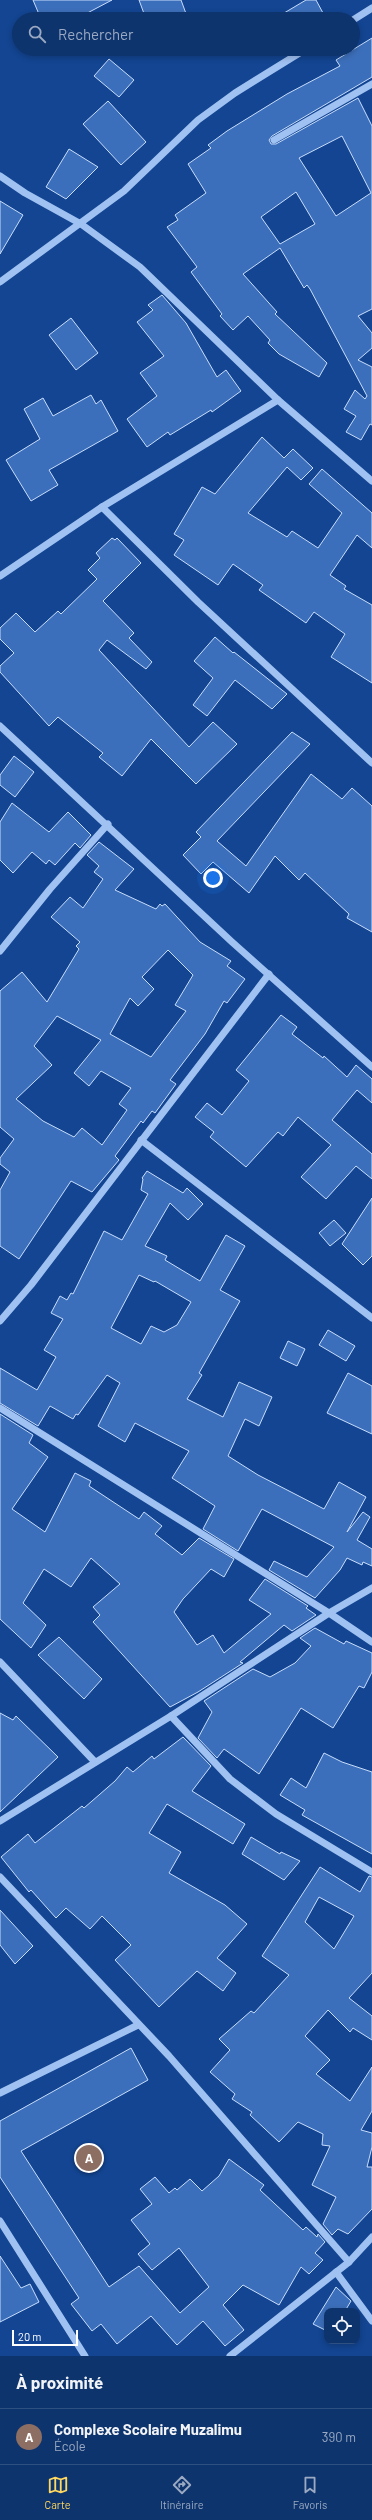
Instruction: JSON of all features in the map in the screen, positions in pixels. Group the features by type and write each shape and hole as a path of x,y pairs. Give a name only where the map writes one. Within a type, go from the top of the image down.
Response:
{"street":[{"path":"360,16 372,8"},
{"path":"0,282 124,191 198,120 235,93 295,56"},
{"path":"274,140 372,84"},
{"path":"0,176 24,193 81,224 140,267 278,400 372,481"},
{"path":"0,576 102,507 278,400"},
{"path":"102,507 198,602 372,763"},
{"path":"0,726 108,824 268,974 372,1067"},
{"path":"0,951 50,889 108,824"},
{"path":"0,1321 31,1285 268,974"},
{"path":"141,1140 372,1318"},
{"path":"0,1408 329,1612 372,1642"},
{"path":"0,1821 171,1716 329,1612 372,1588"},
{"path":"0,1662 95,1762"},
{"path":"171,1716 230,1779 270,1810 372,1872"},
{"path":"0,1877 169,2056 349,2262"},
{"path":"0,2093 138,2024"},
{"path":"0,2221 85,2356"},
{"path":"230,2356 349,2262 372,2237"},
{"path":"336,2272 372,2321"}],"building":[{"path":"33,0 112,0 89,12 38,12"},
{"path":"139,0 181,0 185,12 143,12"},
{"path":"306,0 316,0 322,12 286,12"},
{"path":"372,38 372,77 272,136 269,140 271,144 276,144 358,98 372,126 372,309 358,316 372,333 372,348 358,360 372,367 372,425 370,424 361,440 346,432 356,416 344,409 355,390 365,399 367,396 310,289 307,285 304,288 280,248 243,274 277,312 275,314 327,363 319,377 279,354 268,343 270,340 248,316 233,330 220,316 222,314 191,272 197,267 167,227 178,220 175,215 206,193 188,164 211,148 208,145 227,131 287,94 340,66 336,60 343,56 360,56 360,45","holes":["342,136 371,193 336,216 299,158","296,192 315,224 280,244 261,217"]},
{"path":"109,59 134,80 119,97 94,76"},
{"path":"108,101 146,142 121,165 83,124"},
{"path":"69,149 98,167 66,199 46,187"},
{"path":"0,201 23,215 0,254"},
{"path":"162,295 186,323 217,377 226,370 241,391 212,412 211,410 170,435 168,432 147,447 127,419 157,396 140,373 164,356 137,322 153,310 148,305"},
{"path":"71,318 98,353 76,370 49,335"},
{"path":"91,395 96,404 101,400 118,431 49,470 58,485 31,501 6,460 40,439 24,409 43,398 53,416"},
{"path":"262,437 284,458 293,449 313,468 301,480 287,467 248,513 287,537 292,531 318,548 342,513 309,484 322,469 372,513 372,548 357,535 330,575 346,586 344,589 372,605 372,683 331,657 345,634 314,612 306,623 259,590 263,585 233,564 218,585 174,555 184,540 174,534 202,487 215,494"},
{"path":"112,538 115,540 117,538 141,563 103,601 134,633 129,638 152,662 146,669 107,640 99,650 189,747 213,722 237,744 196,784 151,739 122,776 99,757 103,753 58,717 49,726 0,672 0,666 14,653 0,639 0,628 16,613 35,632 58,611 61,614 97,579 88,570 100,558 96,553"},
{"path":"215,637 233,653 234,652 287,694 272,709 235,680 207,716 193,705 213,678 194,661"},
{"path":"292,732 310,744 217,841 246,866 311,774 342,799 352,788 372,806 372,932 347,918 349,914 305,873 299,880 275,856 249,893 213,862 201,874 183,855 201,837 196,832"},
{"path":"14,756 34,772 15,797 0,785 0,775"},
{"path":"12,803 49,832 68,812 91,835 80,848 75,843 55,865 49,860 46,864 32,852 13,873 0,860 0,822"},
{"path":"99,842 134,869 115,890 156,909 160,904 162,906 165,904 200,942 231,961 227,966 245,979 227,1003 224,1001 205,1034 170,1080 176,1084 155,1113 152,1111 143,1123 141,1121 115,1156 119,1160 92,1192 71,1181 19,1259 0,1246 0,1190 10,1172 0,1164 0,1158 14,1139 0,1127 0,991 22,972 47,1002 79,949 76,946 80,942 51,917 70,897 83,908 103,879 94,872 99,866 87,855","holes":["168,950 193,975 175,1005 186,1011 151,1057 110,1034 130,998 138,1006 154,989 142,977","57,1016 101,1040 74,1073 89,1086 101,1071 131,1088 119,1104 127,1110 102,1145 82,1128 74,1137 43,1121 16,1099 52,1065 34,1046"]},
{"path":"281,1015 297,1027 292,1034 323,1058 324,1056 347,1077 356,1065 372,1079 372,1103 357,1090 332,1120 372,1154 372,1179 356,1166 326,1199 301,1177 331,1145 298,1117 283,1136 278,1132 246,1167 210,1137 214,1132 195,1117 207,1103 222,1115 249,1081 236,1070"},
{"path":"147,1171 183,1193 187,1188 203,1204 188,1220 170,1203 145,1246 167,1256 165,1260 200,1281 226,1235 245,1246 220,1290 240,1301 199,1373 202,1375 187,1399 223,1417 239,1382 272,1397 259,1426 245,1419 228,1456 258,1475 324,1509 339,1482 366,1497 347,1532 363,1512 370,1517 357,1540 372,1549 372,1566 363,1562 362,1565 347,1558 340,1570 315,1598 269,1570 274,1561 307,1577 334,1547 262,1509 238,1551 203,1529 215,1506 172,1478 189,1451 135,1423 125,1442 98,1426 120,1383 107,1375 78,1415 76,1414 73,1419 50,1406 38,1426 0,1403 0,1368 37,1390 56,1357 44,1350 63,1319 51,1313 60,1296 67,1300 71,1293 73,1294 104,1231 122,1240 148,1194 141,1190 142,1178","holes":["139,1275 154,1282 155,1281 191,1302 177,1325 164,1332 151,1326 141,1344 111,1328"]},
{"path":"372,1198 372,1256 363,1265 342,1244"},
{"path":"334,1220 346,1233 330,1246 319,1233"},
{"path":"328,1330 355,1346 346,1361 319,1345"},
{"path":"288,1341 305,1349 297,1366 280,1358"},
{"path":"348,1373 372,1386 372,1434 327,1413"},
{"path":"0,1414 33,1435 29,1443 48,1457 12,1509 45,1532 75,1473 91,1481 89,1486 139,1519 144,1512 162,1526 155,1534 182,1555 199,1538 234,1559 224,1577 211,1569 183,1599 174,1612 197,1645 213,1635 224,1653 271,1614 249,1600 265,1579 308,1606 306,1608 316,1615 292,1631 284,1625 240,1662 243,1663 198,1692 170,1707 93,1622 100,1615 93,1607 120,1584 91,1558 71,1587 44,1569 23,1603 46,1625 31,1648 0,1619"},
{"path":"315,1628 344,1644 346,1641 372,1653 372,1672 364,1688 359,1686 333,1728 301,1708 259,1774 224,1749 217,1758 198,1738 212,1712 204,1701 253,1669 270,1677 295,1663 311,1646 300,1638"},
{"path":"59,1637 102,1679 84,1699 38,1655"},
{"path":"0,1713 13,1720 16,1716 58,1757 0,1812"},
{"path":"183,1737 211,1766 192,1791 245,1824 233,1844 167,1804 149,1833 181,1852 169,1873 225,1905 247,1924 217,1958 236,1973 223,1991 197,1971 159,2007 115,1960 131,1945 102,1916 90,1929 66,1908 56,1918 31,1890 29,1892 1,1857 28,1834 35,1843 82,1806 84,1808 115,1781 127,1767 133,1772 152,1756 154,1759"},
{"path":"324,1753 342,1762 372,1772 372,1854 302,1815 305,1810 280,1795 291,1778 306,1788"},
{"path":"251,1837 280,1854 281,1852 300,1861 284,1880 242,1854"},
{"path":"320,1867 360,1892 369,1876 372,1877 372,1973 349,1998 372,2016 372,2040 353,2028 350,2032 328,2010 305,2036 330,2060 316,2074 350,2101 372,2067 372,2111 361,2130 372,2133 372,2147 367,2167 372,2167 372,2209 348,2234 338,2229 332,2235 323,2224 336,2197 312,2185 330,2146 322,2145 323,2134 298,2122 279,2142 250,2115 252,2112 232,2099 235,2094 210,2072 230,2050 219,2039 251,2011 254,2013 289,1975 262,1956","holes":["319,1897 354,1916 334,1949 305,1922"]},
{"path":"0,1910 33,1946 15,1964 0,1945"},
{"path":"131,2048 148,2080 21,2151 109,2287 139,2266 180,2313 209,2287 179,2248 152,2270 138,2254 150,2244 131,2220 152,2204 140,2189 155,2177 169,2193 175,2188 177,2190 190,2179 202,2191 219,2176 229,2159 264,2185 260,2190 303,2230 306,2227 317,2237 318,2234 325,2242 315,2253 323,2260 309,2274 301,2267 279,2305 243,2285 223,2305 244,2330 225,2346 203,2321 177,2345 151,2316 117,2344 101,2324 92,2331 71,2304 79,2298 0,2177 0,2121"},
{"path":"0,2256 21,2288 30,2284 39,2302 0,2322"},
{"path":"336,2287 351,2301 347,2308 324,2308 324,2330 313,2324"}],"place":[{"name":"Complexe Scolaire Muzalimu","path":"89,2158"}]}
